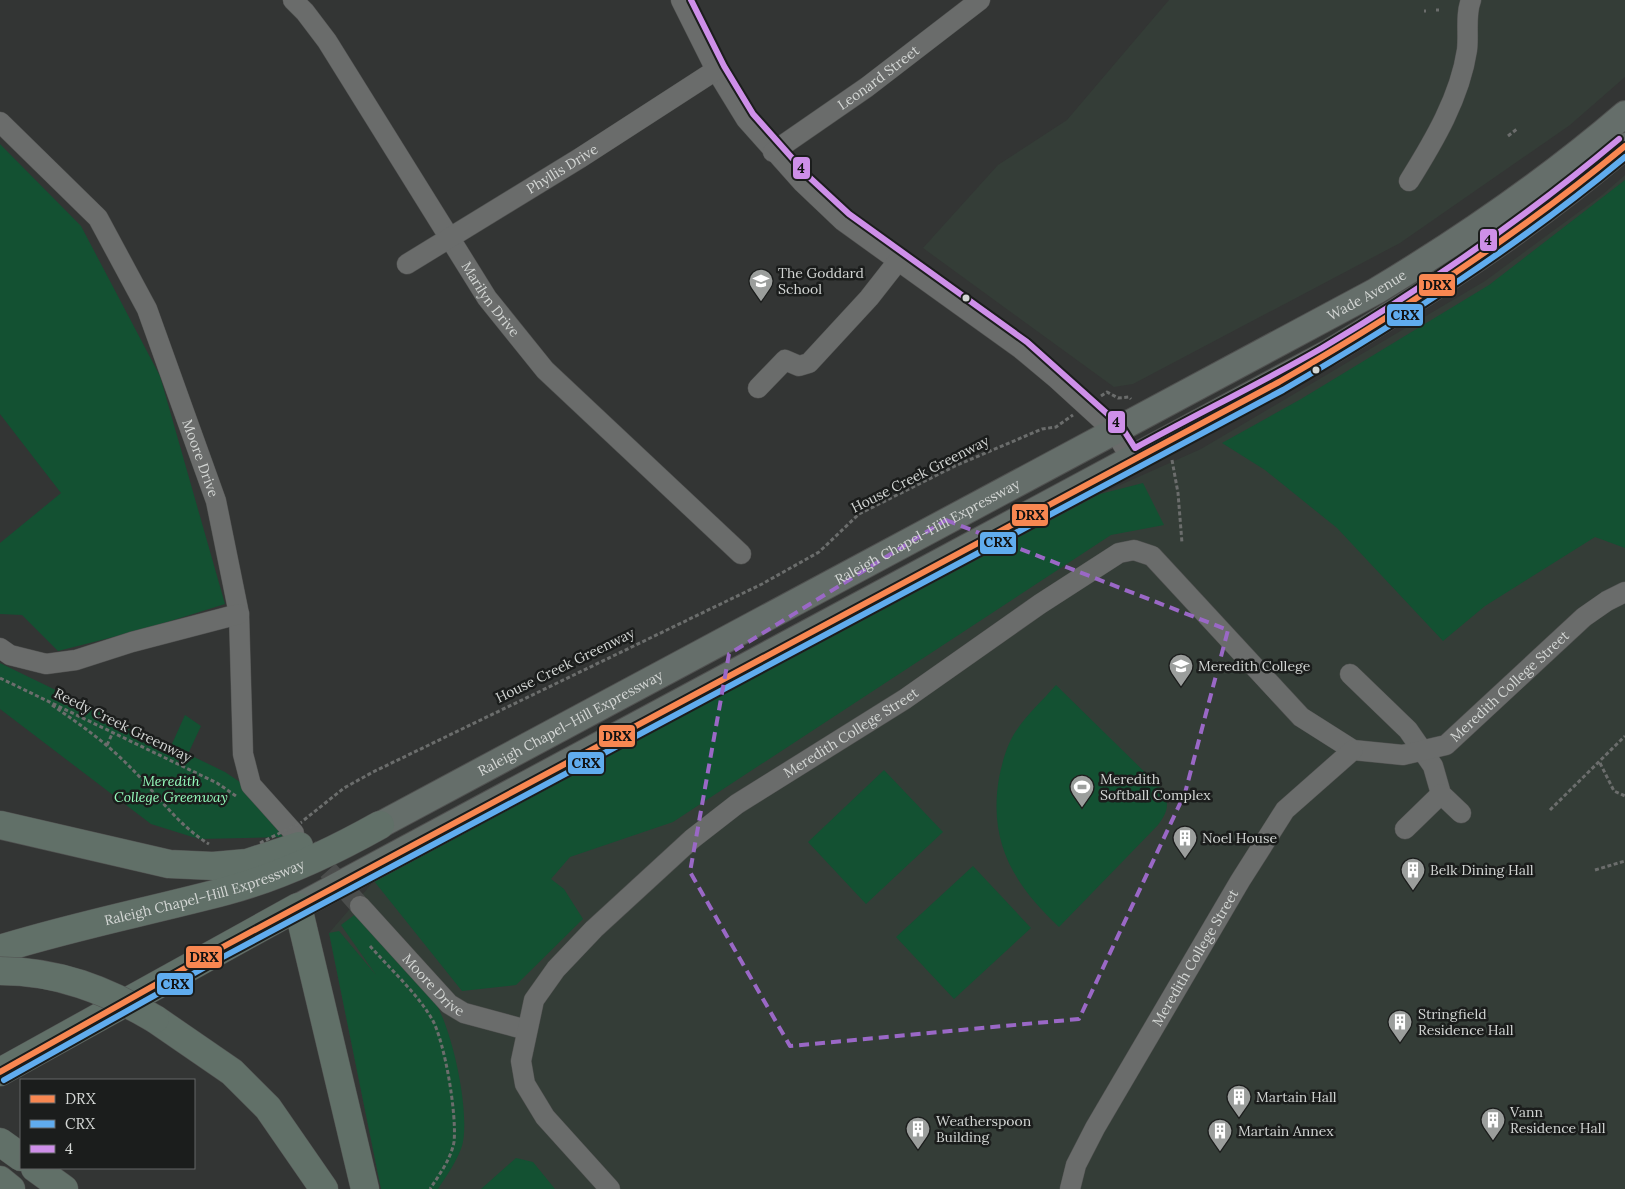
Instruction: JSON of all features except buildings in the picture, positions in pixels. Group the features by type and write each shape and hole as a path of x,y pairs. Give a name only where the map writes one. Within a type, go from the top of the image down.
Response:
{"highway":[{"path":"0,825 169,864 213,866 247,862 318,840 380,824"},
{"name":"Raleigh Chapel–Hill Expressway","path":"0,949 54,933 227,890 270,876 355,839 380,824"},
{"path":"0,1072 298,907 365,1189"},
{"path":"0,971 19,971 61,977 130,1004 155,1019 232,1072 268,1108 324,1189"},
{"path":"0,1142 20,1157"},
{"path":"36,1169 64,1189"},
{"path":"0,1180 10,1189"}],"main road":[{"name":"Wade Avenue","path":"1115,432 1376,291 1447,248 1567,162 1625,114"},
{"name":"Wade Avenue","path":"1132,460 1287,377 1431,290 1525,224 1625,146"},
{"name":"Raleigh Chapel–Hill Expressway","path":"380,824 1115,432"},
{"path":"298,907 1132,460"}],"street":[{"name":"Marilyn Drive","path":"293,0 305,12 327,41 488,298 545,370 741,554"},
{"path":"681,0 716,70 746,119 773,152 843,221 1021,349 1115,432 1132,460"},
{"name":"Leonard Street","path":"773,152 867,88 980,0"},
{"path":"1409,181 1435,140 1460,78 1467,50 1471,0"},
{"name":"Phyllis Drive","path":"407,264 580,158 716,70"},
{"name":"Moore Drive","path":"0,122 98,218 146,309 216,501 239,614 243,754 251,784 298,827"},
{"path":"758,388 784,360 799,366 809,363 869,298 898,262"},
{"name":"Meredith College Street","path":"610,1189 545,1117 525,1084 521,1061 534,1000 556,970 594,929 692,839 737,804 905,699 1040,604 1119,553 1134,550 1152,556 1301,717 1353,750 1402,755 1446,745 1584,617 1607,601 1625,592"},
{"path":"0,648 10,655 46,664 76,660 132,642 239,614"},
{"path":"1350,674 1408,730 1433,766 1441,794 1461,813"},
{"name":"Meredith College Street","path":"1070,1189 1076,1165 1095,1128 1240,881 1285,810 1353,750"},
{"path":"1406,829 1441,794"},
{"name":"Moore Drive","path":"360,906 449,1004 464,1013 528,1030"}],"path":[{"path":"1508,136 1516,129"},
{"path":"1107,392 1118,398 1129,397"},
{"name":"House Creek Greenway","path":"255,846 298,827 344,788 373,772 762,584 819,552 859,514 974,457 1042,429 1056,427"},
{"path":"1171,456 1178,493 1182,543"},
{"name":"Reedy Creek Greenway","path":"0,678 216,782 241,800"},
{"path":"45,700 107,745 128,764 188,828 215,847"},
{"path":"107,745 113,732"},
{"path":"1550,810 1600,763 1625,736"},
{"path":"1600,763 1606,770 1614,791 1625,796"},
{"path":"269,834 275,841"},
{"path":"1595,870 1625,861"},
{"path":"364,939 419,1002 439,1034 454,1114 454,1142 447,1161 430,1189"}],"highlighted area":[{"path":"946,520 1228,630 1185,793 1079,1019 790,1046 690,872 729,654"}],"shaded area":[{"path":"1169,0 1625,0 1625,77 1570,125 1400,243 1133,384 1114,387 923,248 998,165 1067,120"},
{"name":"Meredith College","path":"1625,175 1625,1189 381,1189 329,933 374,881 1100,494 1201,449 1485,281 1602,195"}],"green space":[{"path":"0,144 81,226 160,376 225,604 145,629 58,651 22,615 0,614 0,543 61,493 0,414"},
{"path":"1625,180 1625,548 1595,537 1485,606 1443,641 1337,528 1265,470 1222,443 1301,399 1489,285"},
{"path":"1143,483 1164,525 1111,535 673,822 570,857 551,879 564,889 583,919 516,985 462,991 374,881 1100,494"},
{"name":"Meredith College Greenway","path":"0,663 171,746 185,715 201,726 188,754 225,772 243,784 283,837 199,839 151,824 0,709"},
{"name":"Meredith Softball Complex","path":"1056,685 1165,792 1167,802 1165,813 1158,825 1059,927 1029,895 1017,878 1001,842 997,822 999,778 1007,748 1020,725"},
{"path":"884,770 943,832 866,904 808,842"},
{"path":"973,866 1031,928 954,999 896,937"},
{"path":"357,913 406,966 433,999 447,1029 453,1049 462,1093 464,1132 462,1146 452,1168 438,1189 381,1189 329,933 339,931 376,975 341,925"},
{"path":"516,1158 533,1162 555,1189 481,1189"}],"tunnel":[{"path":"308,848 360,906"}],"transit line":[{"name":"4","path":"691,0 724,66 753,114 809,177 849,214 1027,342 1121,426 1135,448 1299,361 1400,300 1512,223 1619,139"},
{"name":"DRX","path":"0,1072 219,949 1279,382 1457,272 1543,211 1625,146"},
{"name":"CRX","path":"4,1080 223,957 1283,390 1372,337 1459,281 1585,190 1625,157"}],"place":[{"name":"The Goddard School","path":"761,302"},
{"name":"Meredith College","path":"1181,687"},
{"name":"Meredith Softball Complex","path":"1082,808"},
{"name":"Noel House","path":"1185,859"},
{"name":"Belk Dining Hall","path":"1413,891"},
{"name":"Stringfield Residence Hall","path":"1400,1043"},
{"name":"Martain Hall","path":"1239,1118"},
{"name":"Vann Residence Hall","path":"1493,1141"},
{"name":"Weatherspoon Building","path":"918,1150"},
{"name":"Martain Annex","path":"1220,1152"}]}
